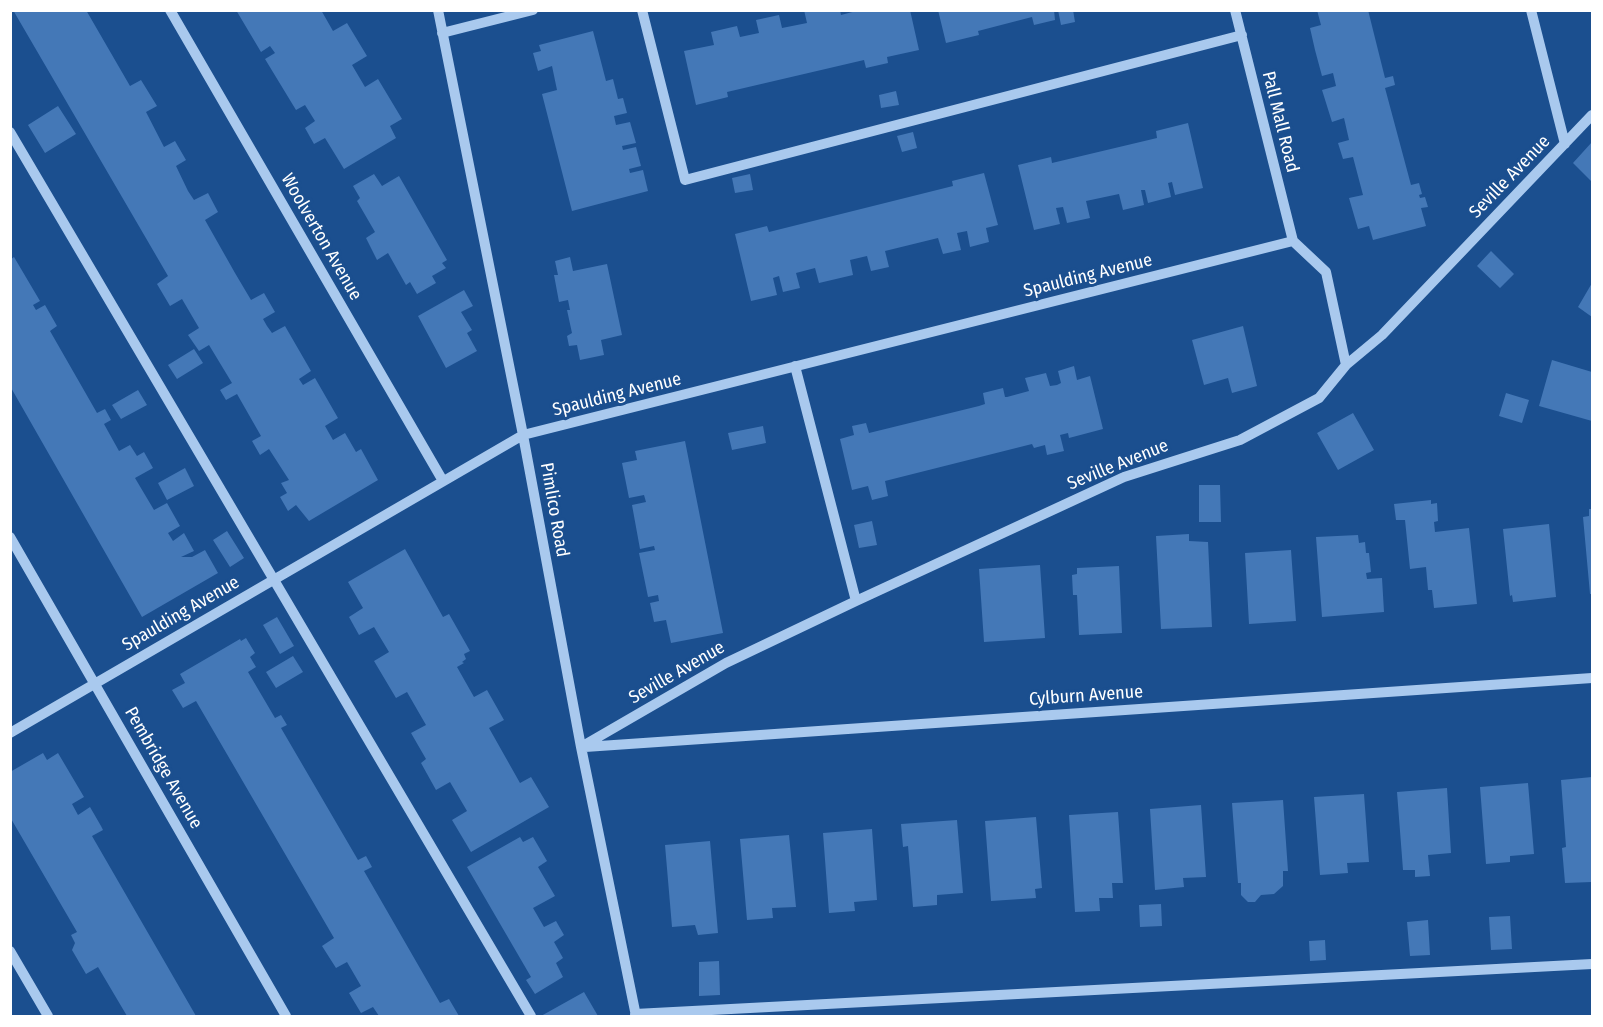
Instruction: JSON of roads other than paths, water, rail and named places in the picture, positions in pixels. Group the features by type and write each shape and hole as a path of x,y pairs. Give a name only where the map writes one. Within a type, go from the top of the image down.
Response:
{"street":[{"name":"Woolverton Avenue","path":"170,10 443,481"},
{"name":"Pimlico Road","path":"438,10 524,435 581,747 635,1015"},
{"path":"442,33 533,10"},
{"path":"642,10 685,180 1242,35"},
{"name":"Pall Mall Road","path":"1235,10 1293,242"},
{"path":"1531,10 1565,144"},
{"name":"Seville Avenue","path":"581,747 726,663 856,601 1124,477 1240,440 1319,398 1346,365 1382,335 1593,115"},
{"path":"10,132 531,1017"},
{"name":"Spaulding Avenue","path":"10,733 524,435 1293,242"},
{"path":"1293,242 1326,272 1346,365"},
{"path":"795,366 856,601"},
{"name":"Pembridge Avenue","path":"10,537 286,1017"},
{"name":"Cylburn Avenue","path":"581,747 1593,678"},
{"path":"10,951 48,1017"},
{"path":"635,1015 1593,964"}]}
